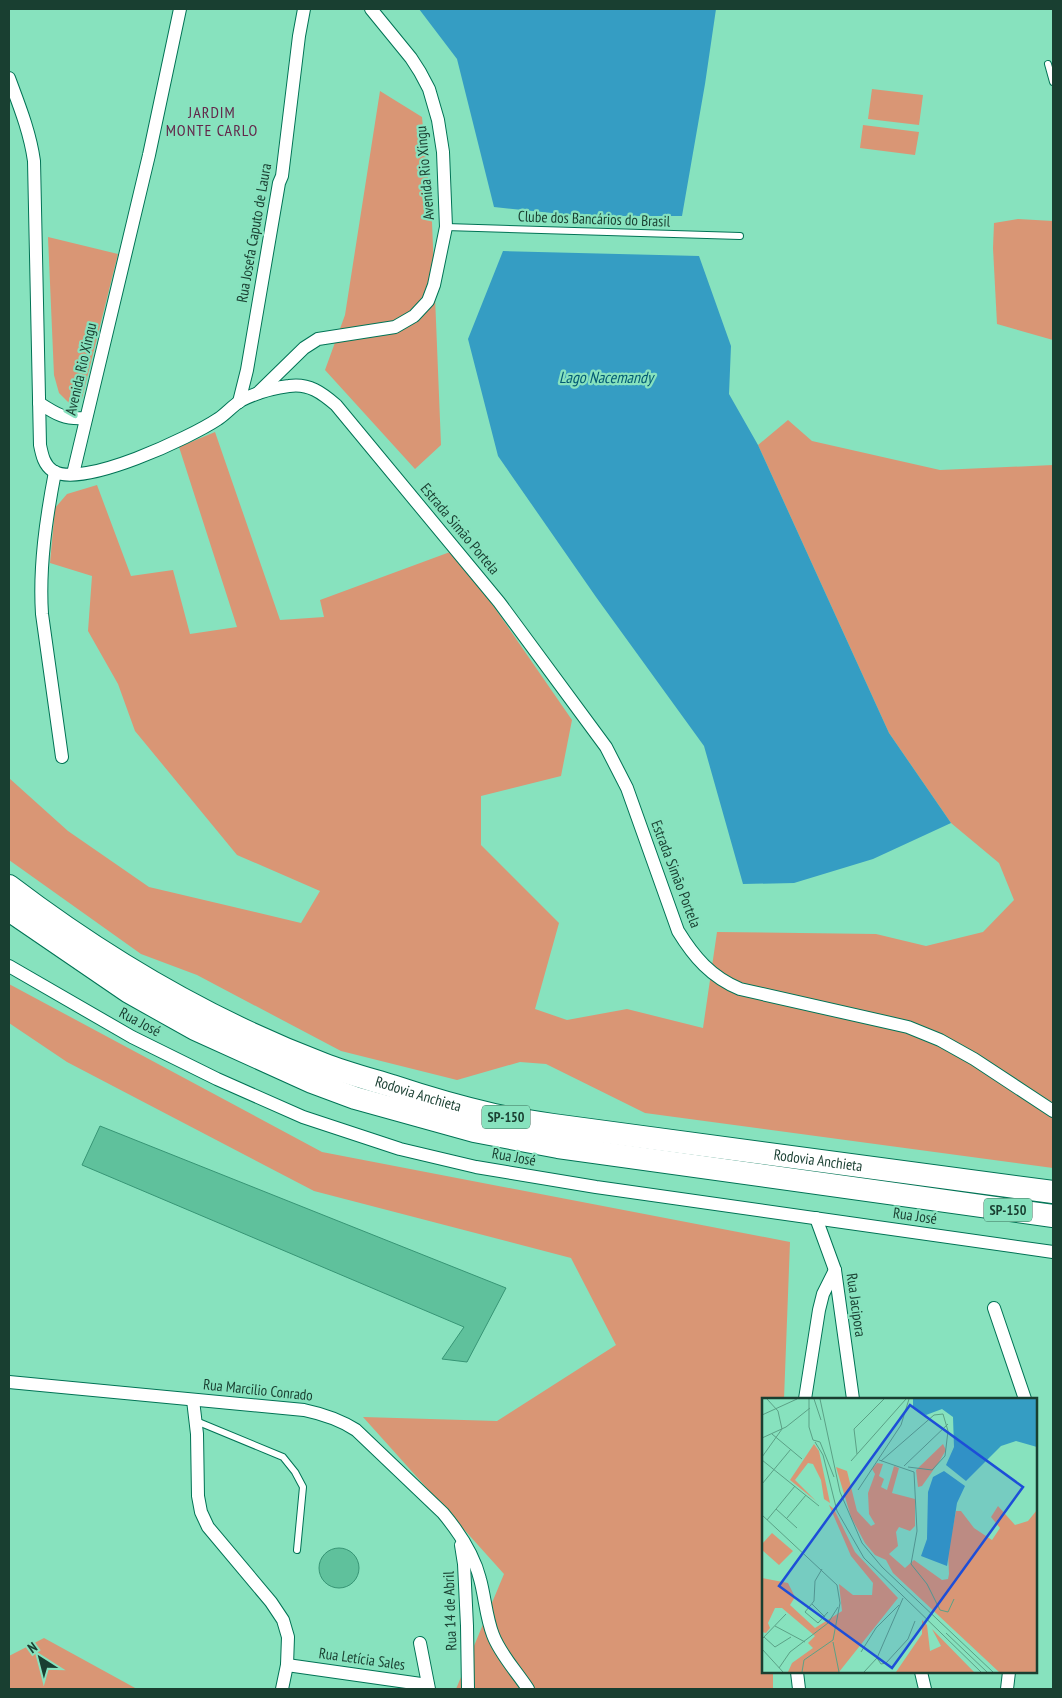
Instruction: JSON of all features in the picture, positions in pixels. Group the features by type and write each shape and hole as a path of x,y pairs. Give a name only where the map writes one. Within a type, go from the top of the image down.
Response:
{"highway":[{"name":"Rodovia Anchieta","path":"9,886 52,919 138,975 205,1011 252,1034 324,1065 430,1098 494,1115 553,1125 1053,1192"},
{"name":"Rodovia Anchieta","path":"9,910 129,992 195,1030 312,1082 355,1098 474,1131 558,1147 1053,1216"}],"street":[{"name":"Avenida Rio Xingu","path":"73,474 149,155 180,9"},
{"name":"Rua Josefa Caputo de Laura","path":"239,402 247,370 279,183 282,176 304,9"},
{"name":"Avenida Rio Xingu","path":"258,393 304,348 318,339 395,327 414,316 428,301 434,285 446,227 443,152 438,120 428,89 411,58 371,9"},
{"path":"9,78 32,143 34,161 40,445 43,459 48,467 55,472 42,569 42,614 62,757"},
{"name":"Estrada Simão Portela","path":"55,472 73,474 107,469 134,460 179,441 218,419 239,402 258,393 290,386 307,386 322,393 336,405 499,602 606,747 627,788 678,931 687,945 714,975 726,984 740,989 908,1027 940,1040 974,1059 1053,1111"},
{"path":"39,404 63,417 74,419 86,418"},
{"name":"Rua José","path":"9,966 132,1038 217,1079 302,1116 400,1149 476,1167 596,1187 1053,1252"},
{"name":"Rua Jacipora","path":"816,1218 835,1270 853,1398"},
{"path":"805,1398 819,1310 823,1294 835,1270"},
{"path":"994,1308 1025,1398"},
{"name":"Rua Marcilio Conrado","path":"9,1382 304,1410 324,1414 342,1421 356,1430 443,1513 457,1532 475,1564 494,1637 528,1689"},
{"path":"192,1400 195,1420 200,1512 208,1527 271,1602 283,1620 288,1637 287,1665 282,1689"},
{"name":"Rua 14 de Abril","path":"457,1532 462,1546 464,1564 468,1689"},
{"path":"420,1643 429,1687"},
{"name":"Rua Letícia Sales","path":"287,1665 429,1687"},
{"path":"797,1673 799,1689"},
{"path":"921,1673 925,1689"},
{"path":"1007,1689 1009,1673"}],"lane":[{"path":"1048,64 1053,82"},
{"name":"Clube dos Bancários do Brasil","path":"446,227 740,236"},
{"path":"195,1420 283,1457 295,1472 303,1487 297,1550"}],"shaded area":[{"path":"872,89 923,95 919,125 868,119"},
{"path":"380,91 422,117 432,222 441,445 415,469 325,370 345,315"},
{"path":"863,125 919,132 915,155 860,148"},
{"path":"1018,219 1053,221 1053,340 997,324 993,248 994,223"},
{"path":"48,237 118,254 82,398 70,404 59,393 54,375"},
{"path":"788,420 812,441 940,470 1053,465 1053,1168 645,1113 546,1064 520,1062 457,1080 341,1051 197,975 141,954 9,860 9,778 68,831 149,887 301,923 320,891 237,855 135,731 118,684 88,631 92,576 50,563 55,508 67,494 97,485 131,576 173,570 190,634 237,627 179,447 215,432 280,620 324,617 320,600 450,552 470,572 572,720 561,776 481,796 481,845 559,923 535,1009 567,1020 627,1009 703,1028 717,932 876,934 926,946 983,932 1014,900 999,863 951,823 889,733 758,445"},
{"path":"9,984 322,1152 790,1242 784,1398 762,1398 762,1673 773,1673 773,1689 456,1689 504,1574 363,1417 497,1421 616,1345 571,1258 314,1191 67,1062 9,1023"},
{"path":"44,1638 137,1689 9,1689 9,1656"}],"water":[{"path":"419,9 716,9 682,216 581,216 494,207 457,59"},
{"name":"Lago Nacemandy","path":"503,251 699,256 731,346 729,394 758,445 889,733 951,823 873,859 794,883 743,884 704,746 596,597 498,456 468,339"}],"building":[{"path":"100,1126 506,1288 467,1362 442,1359 464,1327 82,1165"},
{"path":"343,1548 350,1551 356,1557 359,1568 358,1576 350,1585 343,1588 335,1588 328,1585 320,1576 319,1564 322,1557 331,1549"}],"district":[{"name":"JARDIM MONTE CARLO","path":"212,121"}]}
